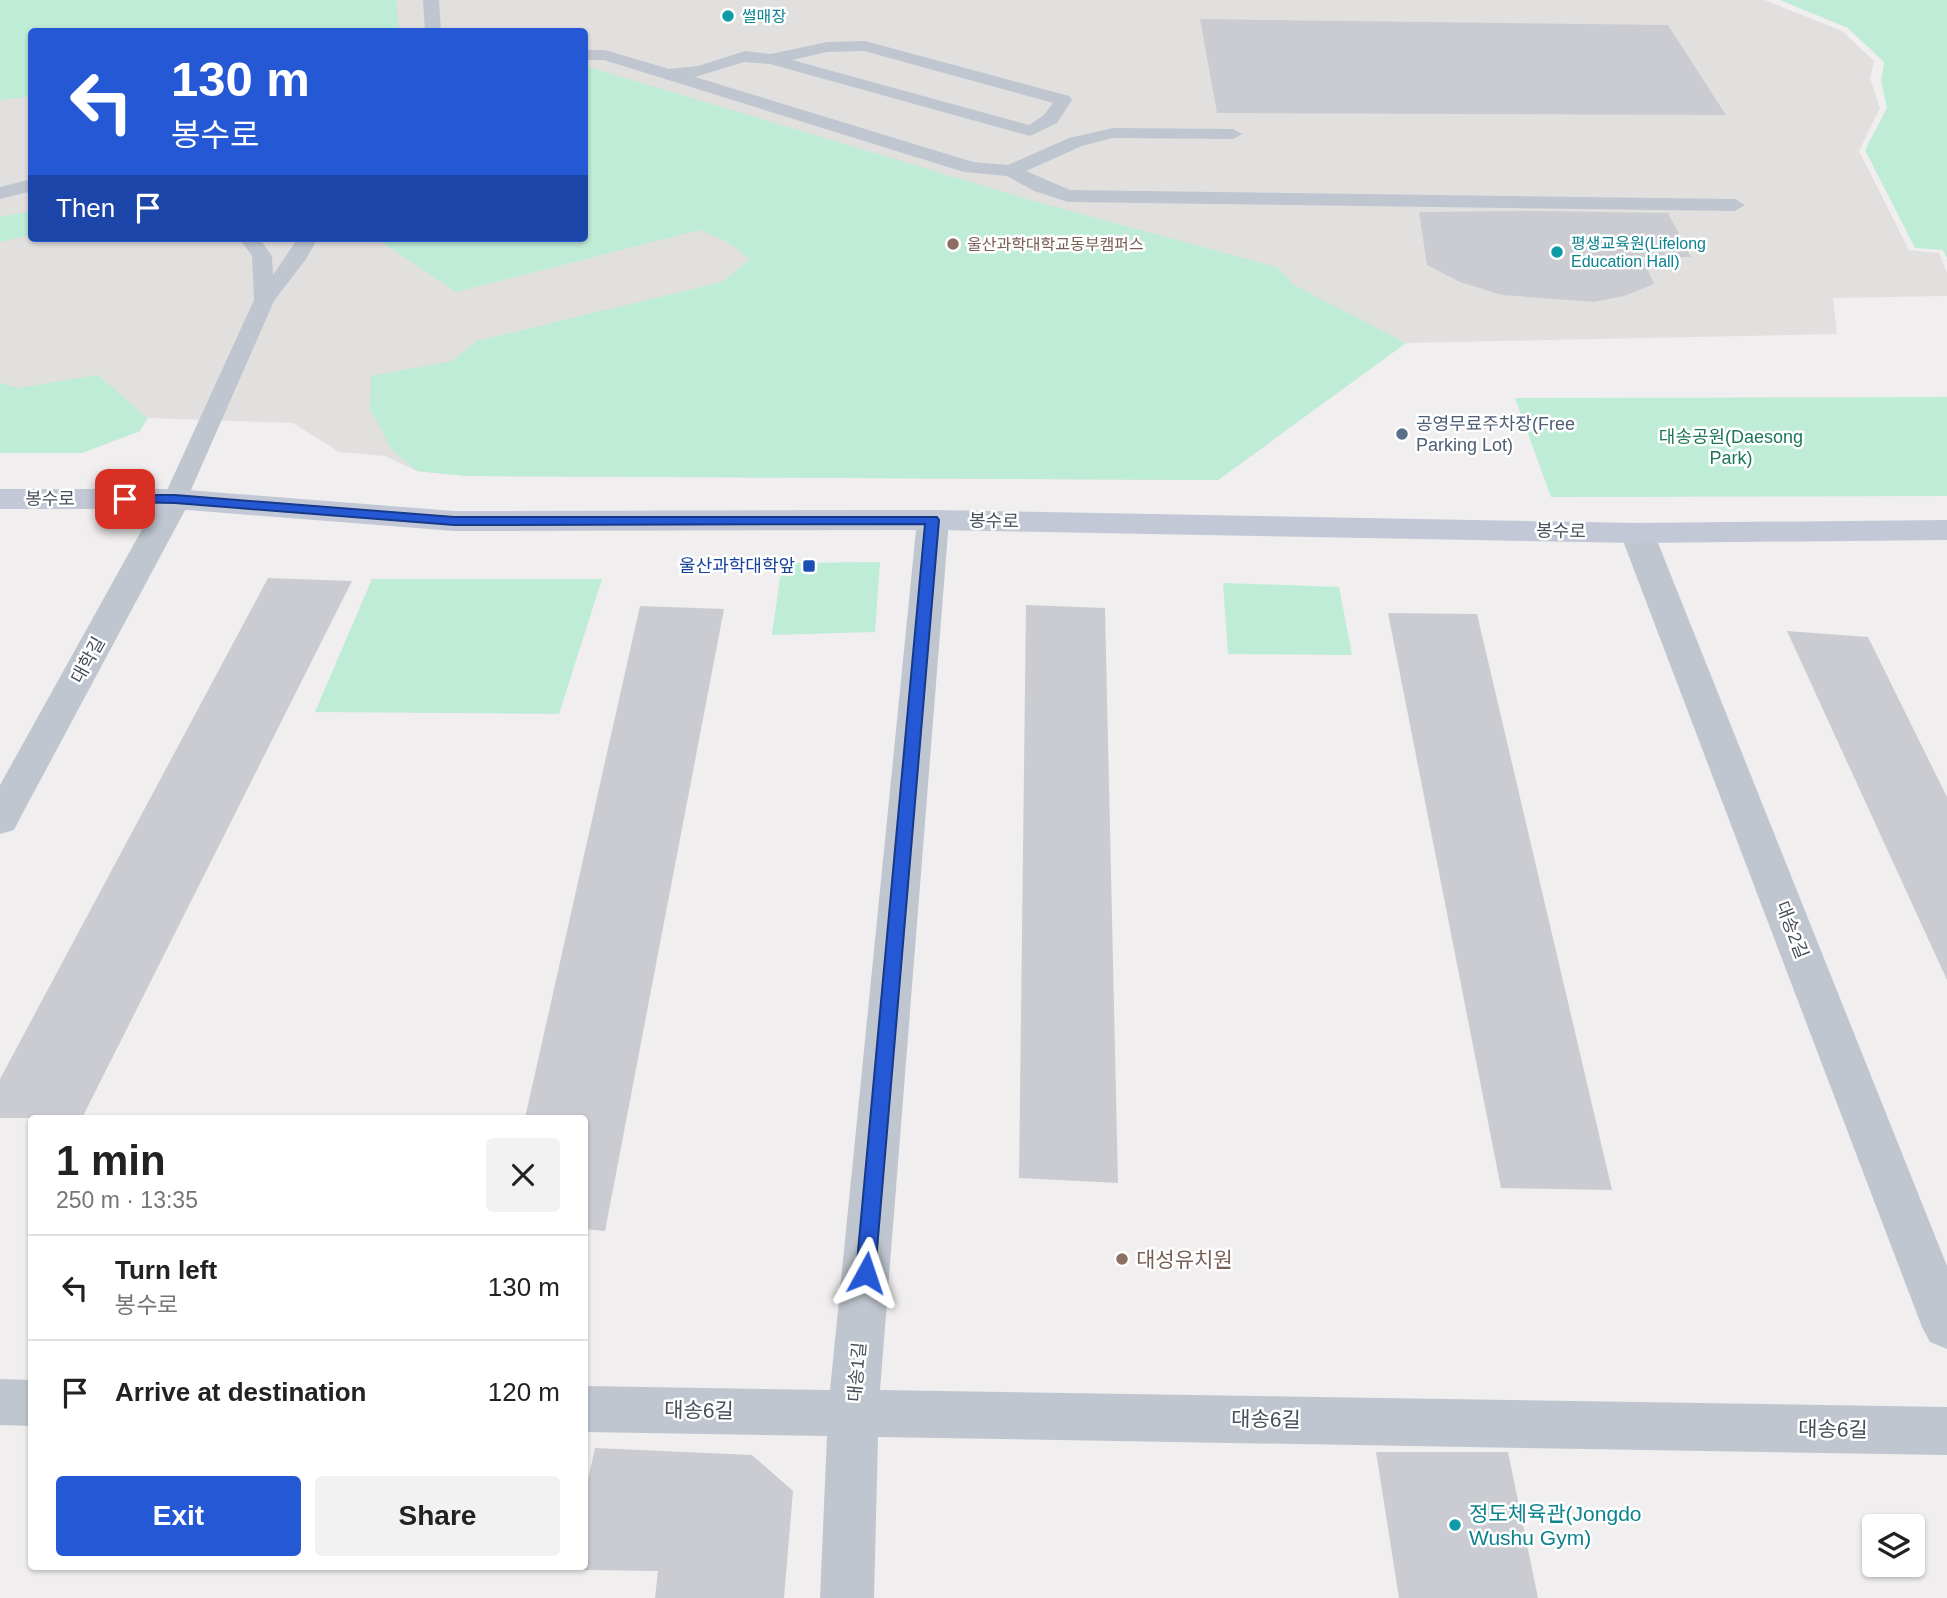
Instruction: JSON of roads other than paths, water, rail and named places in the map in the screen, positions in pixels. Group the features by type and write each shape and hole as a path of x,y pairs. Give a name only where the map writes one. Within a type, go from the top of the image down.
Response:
{"main road":[{"name":"봉수로","path":"0,499 175,499 454,521 933,520 1637,533 1947,530"}],"street":[{"name":"대학길","path":"0,820 175,499"},
{"name":"대송1길","path":"847,1598 853,1412 933,520"},
{"name":"대송2길","path":"1637,533 1947,1327"},
{"path":"0,1402 28,1403"},
{"name":"대송6길","path":"588,1409 1947,1431"}],"lane":[{"path":"431,0 433,28"},
{"path":"651,70 687,74 712,69 744,56 771,59 1030,131 1044,125 1060,109 1063,100 865,46 827,47 771,59"},
{"path":"588,55 604,55 971,168 1011,171 1041,187 1068,196 1735,205"},
{"path":"1011,171 1076,142 1113,133 1233,134"},
{"path":"0,193 28,186"},
{"path":"0,201 28,197"},
{"path":"252,242 262,256 264,300"},
{"path":"175,499 264,300 306,242"}],"place":[{"name":"썰매장","path":"728,16"},
{"name":"울산과학대학교동부캠퍼스","path":"953,244"},
{"name":"평생교육원(Lifelong Education Hall)","path":"1557,252"},
{"name":"공영무료주차장(Free Parking Lot)","path":"1402,434"},
{"name":"울산과학대학앞","path":"809,566"},
{"name":"대성유치원","path":"1122,1259"},
{"name":"정도체육관(Jongdo Wushu Gym)","path":"1455,1525"}],"park label":[{"name":"대송공원(Daesong Park)","path":"1731,447"}]}
